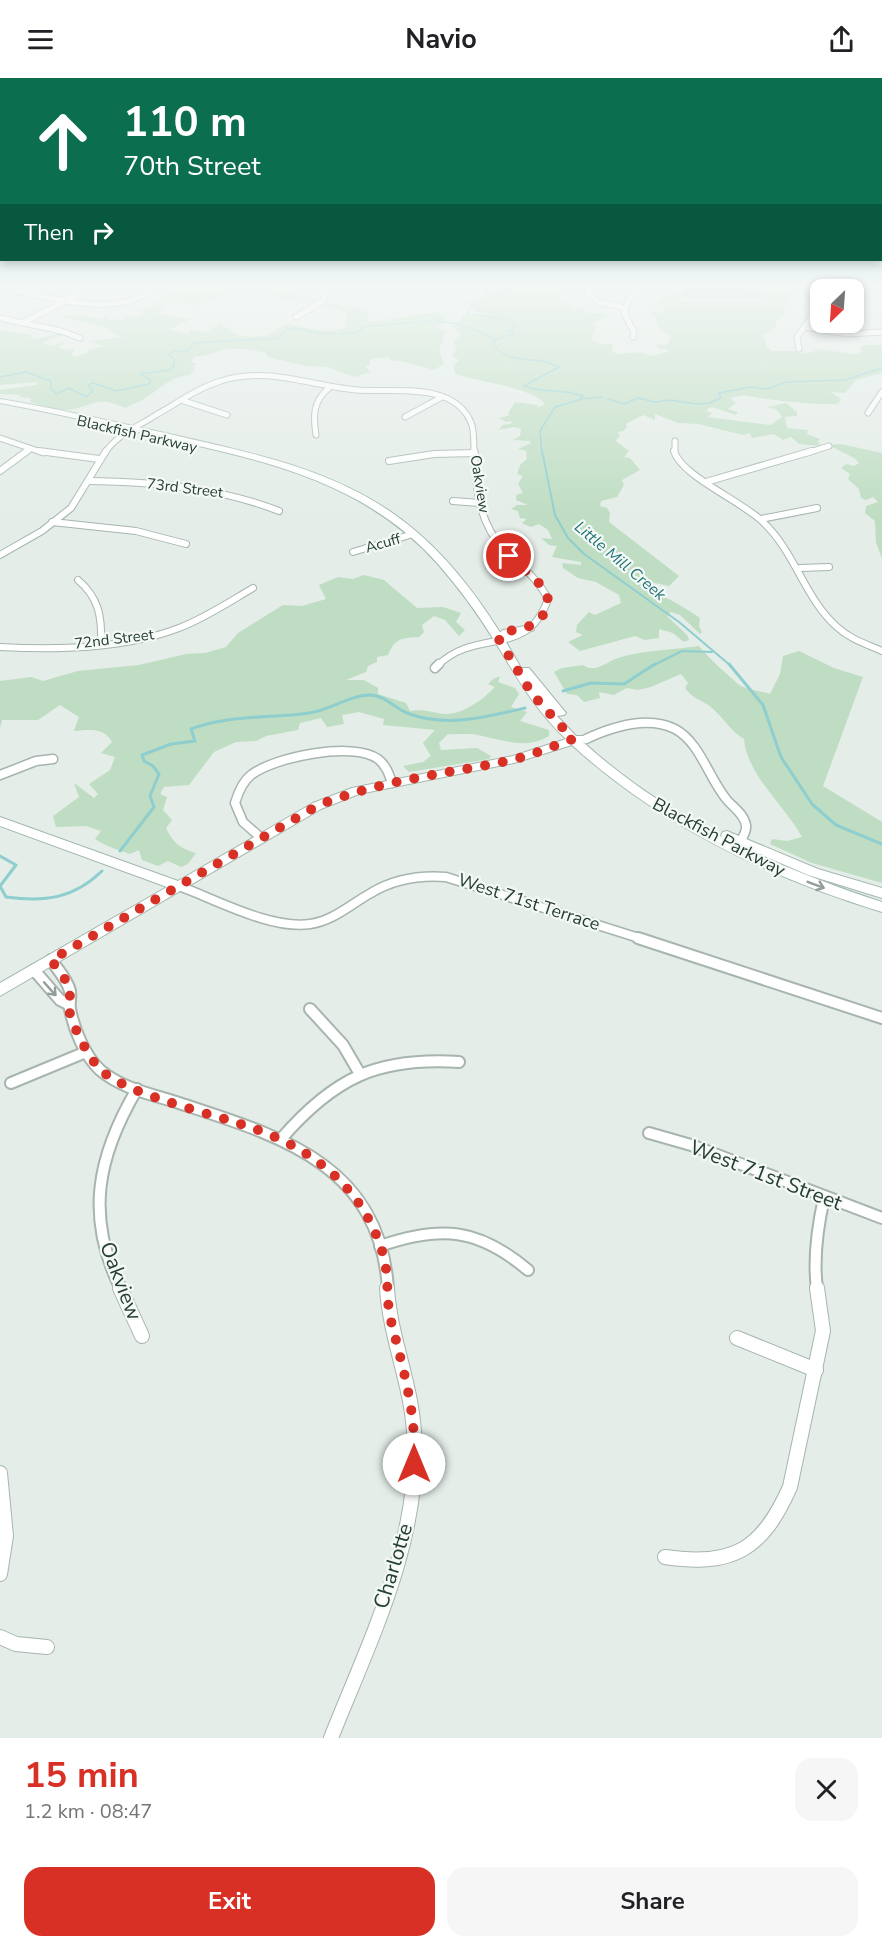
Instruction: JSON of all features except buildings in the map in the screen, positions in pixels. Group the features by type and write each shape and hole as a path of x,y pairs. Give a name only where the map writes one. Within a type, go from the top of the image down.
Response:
{"main road":[{"name":"Blackfish Parkway","path":"134,431 0,401 275,462 337,484 376,506 413,534 434,554 498,638 508,653 513,667 532,694 580,741 647,799 740,853 801,880 882,908"},
{"name":"Blackfish Parkway","path":"580,741 649,791 740,842 813,872 882,893"},
{"path":"0,990 260,837 331,800 392,783 417,783 525,763 580,741"},
{"path":"0,821 179,886"}],"street":[{"path":"0,555 52,522 76,502 99,459 108,449 212,384 250,376 276,377 329,388 409,391 442,398"},
{"path":"316,435 313,407 319,397 329,388"},
{"path":"868,413 882,392"},
{"path":"405,417 442,398"},
{"name":"Oakview","path":"435,668 451,653 498,638 512,639 526,635 542,618 548,599 545,590 496,540 480,503 475,453 468,415 455,403 442,398"},
{"path":"184,401 227,415"},
{"path":"0,438 30,449 63,456 99,459"},
{"path":"675,441 675,455 679,462 761,519 780,539 800,568 815,603 830,622 852,639 882,651"},
{"path":"706,482 829,446"},
{"path":"0,471 30,449"},
{"path":"389,461 434,454 475,453"},
{"name":"73rd Street","path":"88,481 163,482 202,487 242,497 279,511"},
{"path":"453,501 480,503"},
{"path":"761,519 817,508"},
{"path":"52,522 137,529 164,535 186,544"},
{"name":"Acuff","path":"353,552 413,534"},
{"path":"800,568 829,567"},
{"path":"78,580 99,604 103,621 101,643"},
{"name":"72nd Street","path":"0,647 137,640 179,628 253,588"},
{"path":"580,741 618,726 637,723 661,725 682,733 691,741 717,788 745,821 746,829 740,842"},
{"path":"260,837 243,822 235,803 245,782 266,766 289,760 355,753 369,755 380,761 386,767 392,783"},
{"path":"0,775 36,761 53,759"},
{"name":"West 71st Terrace","path":"179,886 280,922 300,926 328,920 374,891 402,879 432,876 457,878 882,1018"},
{"path":"11,1083 86,1052 68,1004 71,994 69,988 51,960"},
{"path":"34,970 60,1000 68,1004"},
{"path":"310,1009 343,1044 360,1074"},
{"name":"Charlotte","path":"86,1052 102,1071 137,1089 281,1138 322,1164 354,1195 369,1219 383,1254 390,1314 405,1371 411,1410 415,1446 413,1482 408,1523 399,1561 331,1738"},
{"path":"281,1138 316,1102 360,1074 377,1068 424,1060 459,1062"},
{"name":"Oakview","path":"137,1089 108,1140 99,1185 100,1224 108,1257 142,1336"},
{"name":"West 71st Street","path":"649,1133 691,1145 824,1198 882,1218"},
{"path":"665,1557 706,1562 725,1560 760,1538 782,1507 790,1487 823,1331 814,1268 824,1198"},
{"path":"380,1246 419,1233 449,1231 496,1244 528,1270"},
{"path":"737,1338 816,1370"},
{"path":"0,1473 6,1510 6,1537 0,1574"},
{"path":"0,1637 16,1644 47,1647"}],"green space":[{"path":"0,363 196,364 192,366 195,368 190,375 172,380 126,408 100,402 61,410 30,402 31,398 19,397 21,395 0,394 0,390 36,385 37,382 0,385"},
{"path":"295,363 370,363 365,366 370,372 355,377 327,367"},
{"path":"410,363 443,363 435,370"},
{"path":"882,363 882,373 856,380 845,393 831,392 841,399 838,404 803,403 741,396 730,398 736,403 728,409 738,412 736,415 712,407 706,410 712,413 708,417 770,425 782,417 776,409 767,407 786,403 797,412 797,416 785,417 787,428 808,430 807,434 820,439 818,442 821,446 799,444 791,437 783,440 774,434 752,438 750,433 743,435 698,424 678,423 655,414 655,420 643,415 626,424 627,427 623,431 617,432 620,435 616,441 629,451 624,457 630,458 640,470 622,480 624,485 617,497 601,501 600,506 607,508 610,513 609,522 679,576 669,586 645,581 643,585 700,618 699,626 702,632 700,634 680,615 671,612 667,616 687,635 689,640 684,642 673,633 659,629 659,638 645,640 635,636 580,651 568,642 583,635 576,632 577,625 589,612 595,615 621,603 619,595 596,582 578,578 563,568 562,563 581,565 581,562 552,557 557,546 549,545 541,538 552,539 548,530 539,524 531,527 522,523 527,519 520,518 518,511 511,509 517,505 528,505 516,500 516,495 523,493 518,484 523,476 517,474 520,465 527,459 526,451 518,449 531,443 513,440 520,436 521,429 514,427 499,430 502,425 511,424 512,421 506,422 499,418 510,415 508,413 515,402 538,405 537,408 545,404 539,398 517,389 455,374 454,365"},
{"path":"841,444 882,453 882,558 876,543 875,521 865,513 866,506 878,502 873,497 866,500 861,498 859,489 848,479 850,474 841,468 846,464 854,466 859,463 830,445"},
{"path":"364,575 384,580 417,608 443,607 461,613 456,622 465,630 459,636 445,620 434,616 422,625 424,632 419,637 396,642 388,655 377,657 377,662 368,666 366,672 346,680 364,680 378,688 378,694 406,703 410,711 421,710 446,714 462,711 477,703 495,687 488,684 500,676 498,682 515,688 519,694 511,707 527,712 520,721 549,730 549,736 523,743 475,734 448,734 439,743 441,750 477,748 491,756 489,759 409,772 403,766 423,762 431,756 423,743 435,730 383,725 384,719 359,712 342,715 344,724 327,727 321,718 300,723 298,730 266,736 256,741 236,742 214,752 189,785 164,787 160,794 167,797 163,810 172,820 166,828 169,833 178,845 196,853 188,864 181,867 168,861 158,866 142,860 139,850 130,854 108,846 95,839 101,831 86,826 56,827 53,816 79,797 74,783 94,798 98,794 89,784 110,770 115,757 101,753 112,742 109,737 100,732 74,731 79,717 60,705 38,720 2,720 0,728 0,681 31,677 43,681 78,671 139,665 226,647 238,633 283,605 302,606 326,599 319,585 338,577 353,579"},
{"path":"699,646 712,661 741,686 770,694 780,674 783,656 799,651 834,668 863,677 823,786 882,822 882,883 812,863 770,844 772,839 787,841 802,837 759,778 747,752 744,739 712,708 695,698 685,688 688,683 681,674 638,690 627,688 614,695 599,692 600,698 584,702 577,695 567,694 554,672 562,668 583,665 596,668 618,658 638,653"}],"waterway":[{"path":"0,377 26,372 51,381 51,389 57,394 69,388 86,397 93,391 88,385 93,383 116,391 149,384 151,380 140,374 170,370 174,363"},
{"name":"Little Mill Creek","path":"551,363 559,367 524,386 583,396 580,399"},
{"path":"608,399 624,404 638,398 655,402 669,400 697,404 709,403 721,398 719,393 750,387 767,389 787,382 845,380 882,368"},
{"path":"580,399 602,397"},
{"name":"Little Mill Creek","path":"542,453 540,431 555,407 580,399"},
{"name":"Little Mill Creek","path":"542,451 555,515 568,538 584,554 679,622 730,665"},
{"path":"652,666 682,651 712,652"},
{"path":"563,691 591,683 624,684 655,664"},
{"name":"Little Mill Creek","path":"730,665 763,705 781,757 812,804 836,825 882,844"},
{"path":"120,851 154,807 150,796 159,774 153,766 144,761 142,755 171,744 195,741 191,729 220,721 309,713 355,697 370,695 385,699 407,713 436,720 466,720 525,708"},
{"path":"0,856 16,865 0,886 6,897 33,899 58,896 80,888 102,871"}],"route":[{"path":"414,1464 415,1446 411,1410 405,1371 390,1314 383,1254 369,1219 354,1195 322,1164 281,1138 127,1086 102,1071 92,1062 86,1052 68,1004 71,994 69,988 51,960 260,837 331,800 356,791 414,777 527,756 573,739 532,694 513,667 508,653 498,638 504,633 520,628 531,628 542,618 548,599 541,585 509,556"}]}
